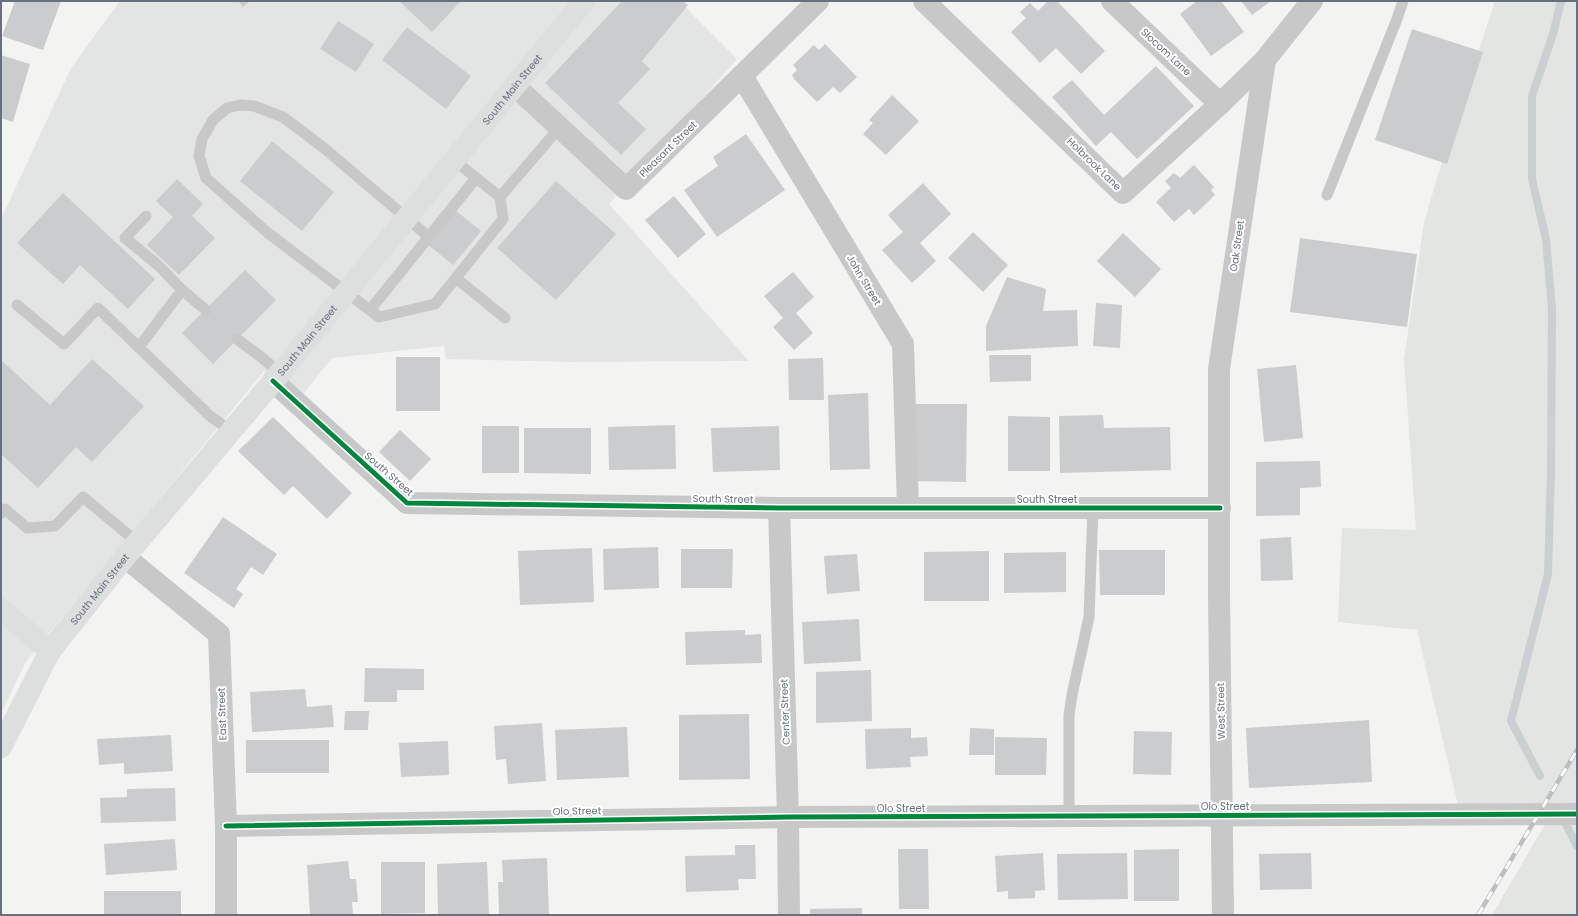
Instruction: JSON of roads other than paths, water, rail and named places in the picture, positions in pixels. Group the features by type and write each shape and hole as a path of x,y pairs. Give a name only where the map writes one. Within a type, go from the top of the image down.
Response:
{"main road":[{"name":"South Main Street","path":"1,747 50,651 131,550 276,377 584,1"},
{"path":"1,610 50,651"}],"street":[{"name":"Pleasant Street","path":"515,86 626,189 818,1"},
{"name":"Holbrook Lane","path":"924,1 1123,193 1220,104 1265,60"},
{"name":"Slocom Lane","path":"1112,1 1220,104"},
{"path":"1265,60 1312,1"},
{"name":"Oak Street","path":"1220,508 1219,368 1265,60"},
{"name":"John Street","path":"742,76 903,344 908,508"},
{"name":"South Street","path":"276,377 407,504 780,508 1220,508"},
{"name":"Center Street","path":"780,508 788,817 788,915"},
{"name":"West Street","path":"1220,508 1223,915"},
{"name":"East Street","path":"131,550 219,634 226,826 226,915"},
{"name":"Olo Street","path":"226,826 788,817 1577,814"}],"lane":[{"path":"1327,195 1403,1"},
{"path":"429,237 324,148 283,117 254,106 240,104 227,108 213,120 202,139 199,156 206,178 268,233 379,317 435,304 503,219 500,197 454,160"},
{"path":"500,197 560,127"},
{"path":"370,310 476,178"},
{"path":"146,216 125,238 159,266 182,290 206,310"},
{"path":"456,278 505,318"},
{"path":"139,347 182,290"},
{"path":"17,305 64,344 98,308 210,416 231,431"},
{"path":"237,339 276,377"},
{"path":"1,513 5,509 27,528 55,526 83,497 131,550"},
{"path":"1069,816 1069,715 1072,695 1090,617 1093,508"}],"waterway":[{"path":"1540,776 1511,721 1548,574 1551,472 1552,309 1546,239 1532,179 1532,96 1553,34 1561,1"},
{"path":"1562,817 1577,846"}],"railway":[{"path":"1478,915 1577,750"}]}
